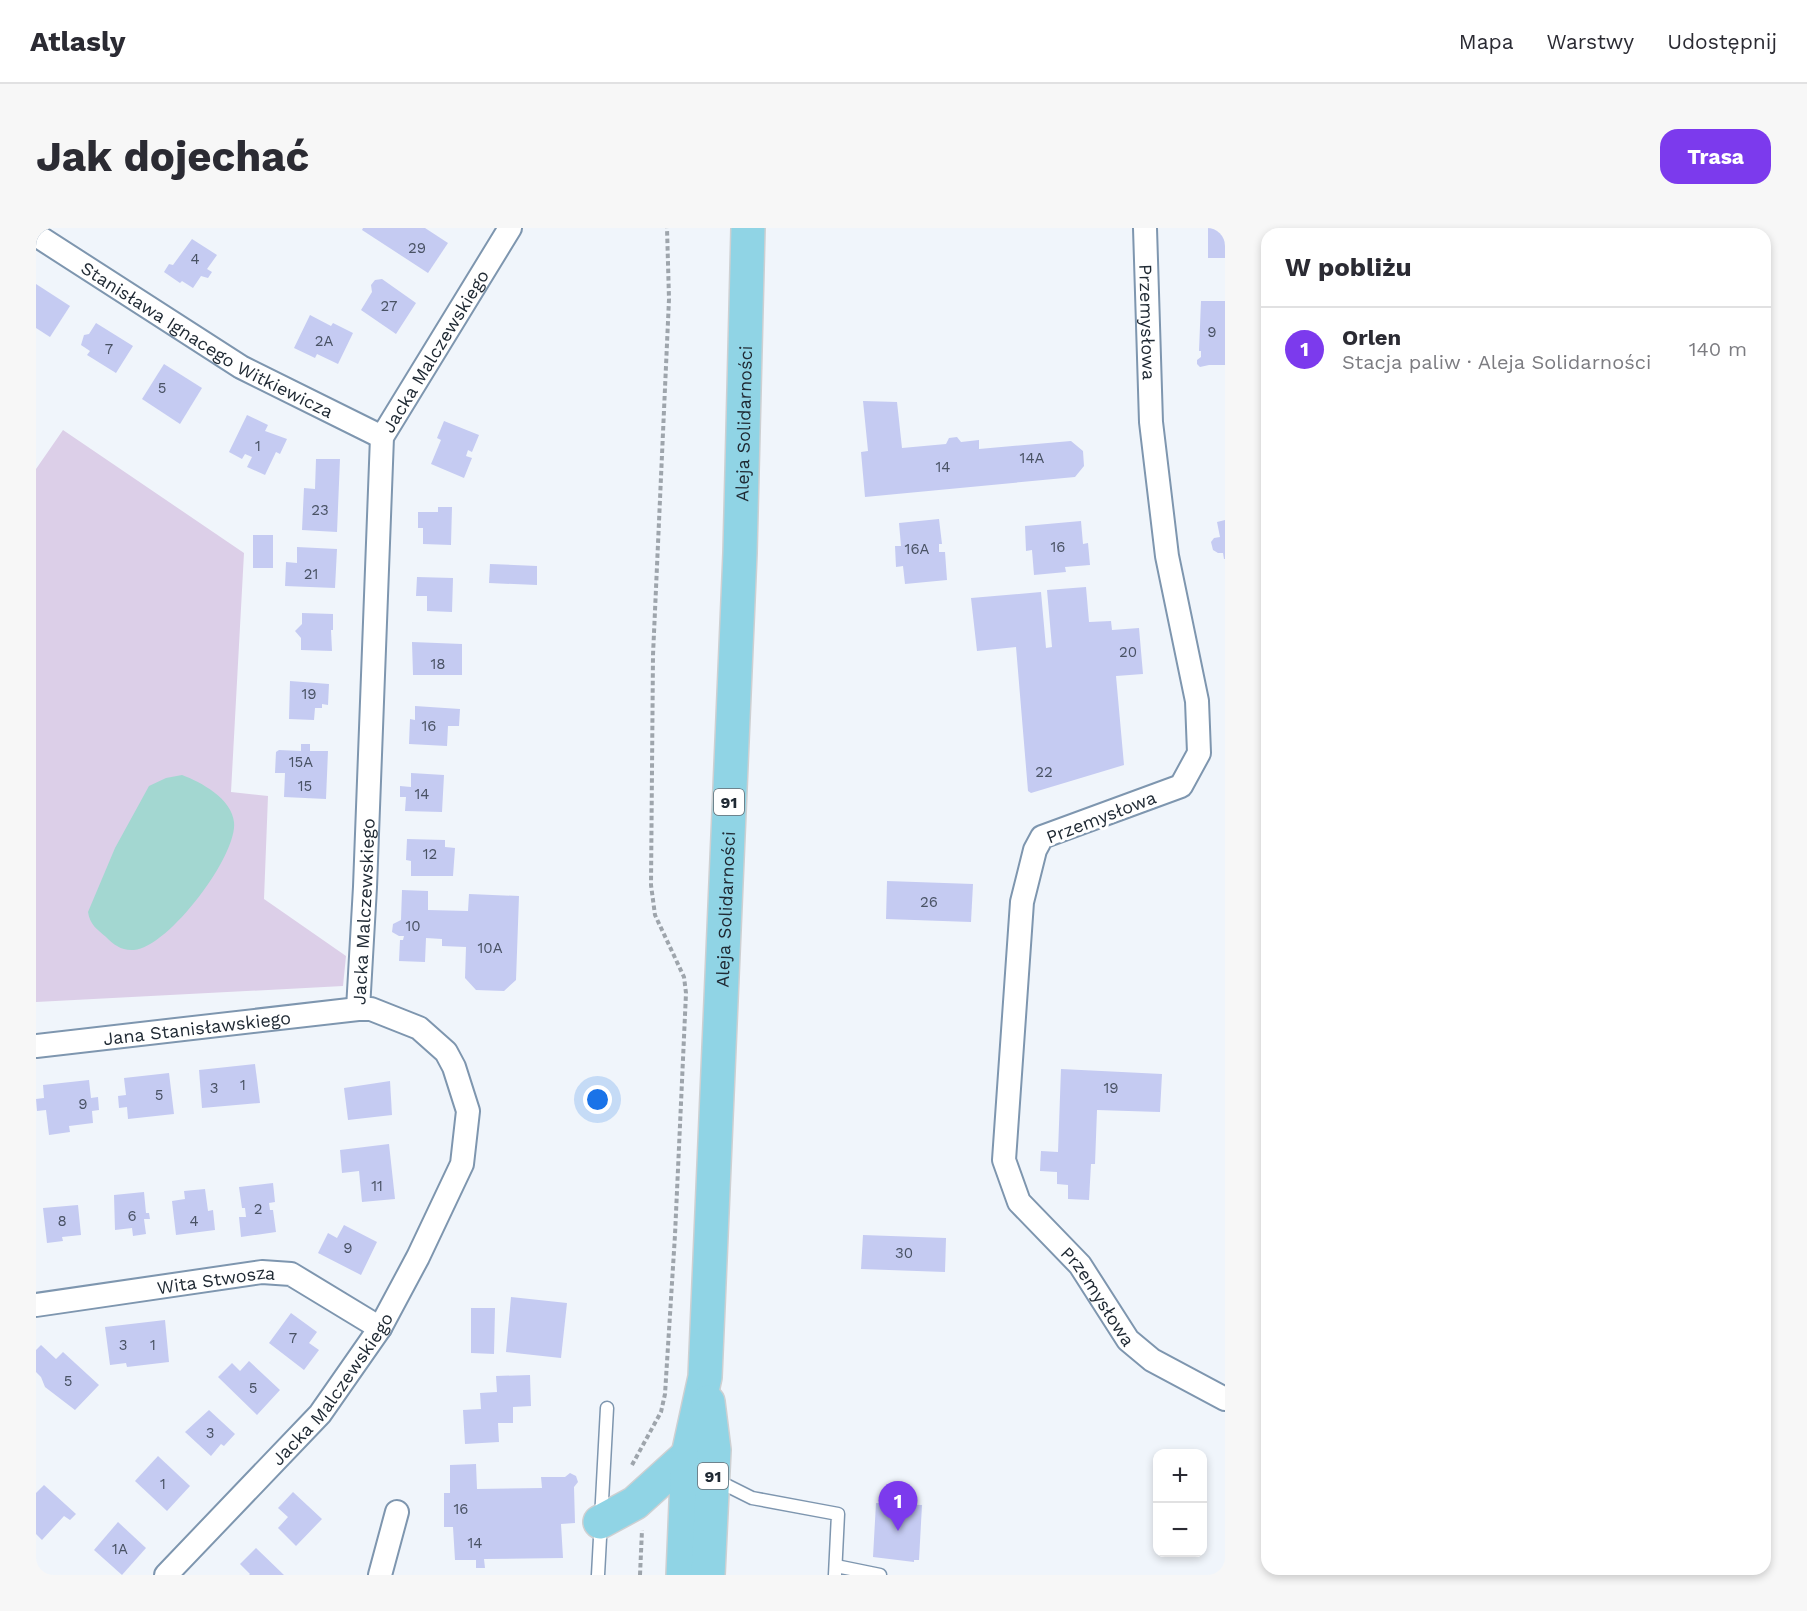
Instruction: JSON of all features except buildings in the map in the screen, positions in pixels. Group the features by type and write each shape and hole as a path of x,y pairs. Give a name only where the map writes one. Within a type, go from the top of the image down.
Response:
{"main road":[{"name":"Aleja Solidarności","path":"708,1575 714,1450 705,1377 740,565 748,228"},
{"name":"Aleja Solidarności","path":"683,1575 688,1455 705,1377"},
{"path":"600,1522 635,1503 688,1455"}],"street":[{"name":"Jacka Malczewskiego","path":"166,1575 320,1414 381,1328 462,1164 468,1111 454,1067 446,1052 419,1028 371,1009 358,1009 365,887 382,437 510,228"},
{"name":"Przemysłowa","path":"1145,228 1151,422 1167,556 1197,701 1199,753 1181,786 1042,837 1035,850 1022,902 1004,1160 1019,1202 1080,1265 1128,1340 1152,1360 1225,1399"},
{"name":"Stanisława Ignacego Witkiewicza","path":"36,235 241,367 382,437"},
{"name":"Jana Stanisławskiego","path":"36,1046 358,1009"},
{"name":"Wita Stwosza","path":"36,1305 262,1272 291,1274 381,1328"},
{"path":"381,1575 397,1512"}],"lane":[{"path":"598,1575 607,1408"},
{"path":"713,1478 752,1498 838,1514 835,1570 880,1575"}],"path":[{"path":"639,1575 643,1516 628,1494 627,1479 629,1470 661,1412 667,1382 686,993 684,977 655,915 651,885 653,655 669,300 667,228"}],"shaded area":[{"path":"63,430 244,553 231,792 268,796 264,899 346,956 343,986 36,1002 36,469"},
{"path":"182,775 214,792 228,806 234,822 232,837 225,856 213,876 182,917 149,945 134,950 122,948 112,943 94,926 88,912 115,848 149,786 166,778"}],"place":[{"name":"Orlen","path":"898,1531"}]}
